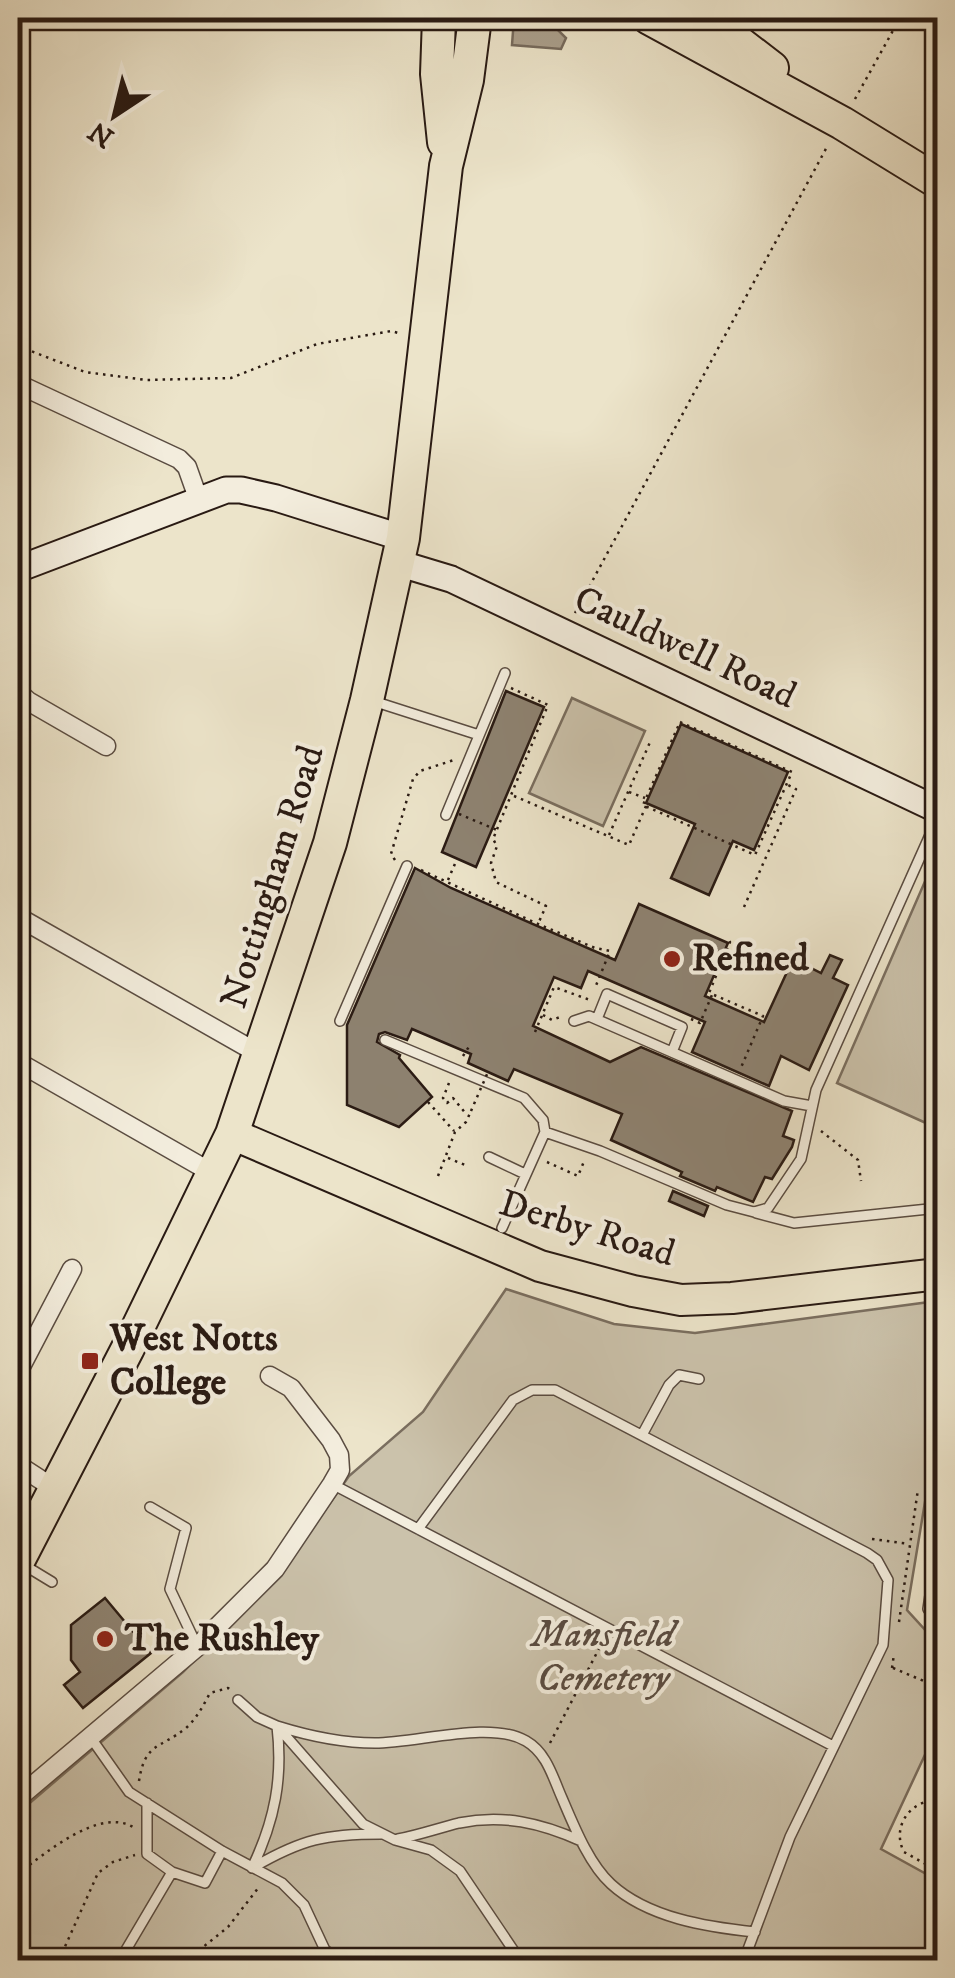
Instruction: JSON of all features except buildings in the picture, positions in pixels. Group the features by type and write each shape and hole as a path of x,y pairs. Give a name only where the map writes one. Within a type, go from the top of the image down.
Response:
{"highway":[{"name":"Nottingham Road","path":"439,18 436,74 446,166"},
{"path":"441,109 451,73 456,18"},
{"name":"Nottingham Road","path":"18,1561 214,1174 260,1056 330,843 400,550 446,166 467,80 475,18"},
{"path":"649,18 685,24 838,128 938,182"}],"main road":[{"name":"Derby Road","path":"236,1123 564,1254 662,1279 713,1282 774,1278 938,1256"},
{"name":"Derby Road","path":"236,1123 540,1266 633,1292 681,1300 732,1298 938,1274"}],"street":[{"path":"18,384 179,459 192,476 198,498"},
{"name":"Cauldwell Road","path":"18,569 198,498 226,490 255,492 400,550 451,579 938,814"},
{"path":"18,692 106,746"},
{"path":"18,917 260,1056"},
{"path":"18,1062 214,1174"},
{"path":"18,1372 72,1270"},
{"path":"18,1798 198,1647 274,1570 332,1484 340,1470 339,1455 331,1440 290,1388 270,1376"},
{"path":"18,1465 55,1488"}],"lane":[{"path":"448,812 505,673"},
{"path":"367,700 480,735"},
{"path":"754,1212 768,1208 801,1159 812,1106 845,1022 938,814"},
{"path":"340,1022 407,866"},
{"path":"596,1020 607,994 682,1027 672,1052"},
{"path":"574,1021 589,1016 784,1100 812,1106"},
{"path":"385,1040 524,1098 544,1120 545,1132 502,1228"},
{"path":"545,1132 727,1205 794,1223 938,1208"},
{"path":"490,1157 526,1174"},
{"path":"642,1436 669,1385 679,1375 700,1379"},
{"path":"418,1529 513,1400 532,1390 556,1390 877,1560 888,1580 883,1645 790,1837 744,1960"},
{"path":"332,1484 834,1746"},
{"path":"150,1508 186,1528 170,1589 198,1647"},
{"path":"938,1542 928,1609 938,1623"},
{"path":"18,1561 52,1582"},
{"path":"238,1700 257,1718 312,1736 372,1743 423,1740 464,1732 500,1732 528,1741 543,1756 608,1882 636,1904 754,1932"},
{"path":"277,1726 363,1824 395,1840 431,1850 460,1871 520,1960"},
{"path":"252,1868 269,1833 280,1786 277,1726"},
{"path":"91,1738 129,1792 222,1851 282,1883 304,1906 325,1950 340,1960"},
{"path":"143,1800 147,1854 172,1872 204,1883 222,1851"},
{"path":"395,1840 461,1823 511,1818 550,1827 584,1842"},
{"path":"252,1868 290,1846 334,1834 384,1834"},
{"path":"120,1960 172,1872"}],"path":[{"path":"564,634 900,18"},
{"path":"18,346 86,372 146,380 232,378 316,344 391,331 428,341"},
{"path":"501,684 548,705 493,840 497,846 491,863 496,882 546,906 538,924"},
{"path":"512,795 629,844 680,722 792,772 755,856 646,806"},
{"path":"609,836 651,740"},
{"path":"472,754 420,771 413,778 391,854 407,866 594,948 610,951 589,1002 554,987 535,1032"},
{"path":"744,906 797,794 796,788 786,784"},
{"path":"628,792 646,799"},
{"path":"448,812 497,830"},
{"path":"447,882 457,858"},
{"path":"728,938 730,942 709,993 763,1016 739,1072"},
{"path":"686,1017 700,1023 712,995"},
{"path":"542,1015 550,1018"},
{"path":"459,1060 470,1045"},
{"path":"438,1176 455,1132 469,1117 488,1072"},
{"path":"450,1083 443,1098 447,1103 453,1098 469,1117"},
{"path":"428,1102 455,1132"},
{"path":"815,1126 858,1160 862,1181"},
{"path":"534,1156 578,1176 588,1153 592,1155"},
{"path":"445,1157 465,1165"},
{"path":"897,1634 918,1489"},
{"path":"864,1552 868,1539 910,1545"},
{"path":"543,1756 610,1629"},
{"path":"894,1651 892,1668 938,1687"},
{"path":"143,1800 142,1763 152,1748 200,1714 210,1693 228,1688 238,1700"},
{"path":"938,1800 918,1804 909,1811 899,1834 904,1852 938,1871"},
{"path":"18,1874 64,1840 104,1822 127,1822 147,1836"},
{"path":"58,1960 98,1873 113,1862 147,1854"},
{"path":"187,1960 228,1927 253,1898 265,1874"}],"green space":[{"path":"572,698 645,731 603,826 529,793"},
{"path":"933,863 938,865 937,1128 837,1083"},
{"name":"Mansfield Cemetery","path":"506,1289 614,1324 695,1333 937,1301 937,1430 907,1610 937,1643 937,1729 881,1849 937,1880 937,1960 18,1960 18,1813 183,1672 280,1574 349,1476 423,1412"}],"shaded area":[{"path":"514,18 546,18 566,38 561,49 512,45"}],"place":[{"name":"Refined","path":"672,959"},
{"name":"West Notts College","path":"90,1361"},
{"name":"The Rushley","path":"105,1639"}]}
